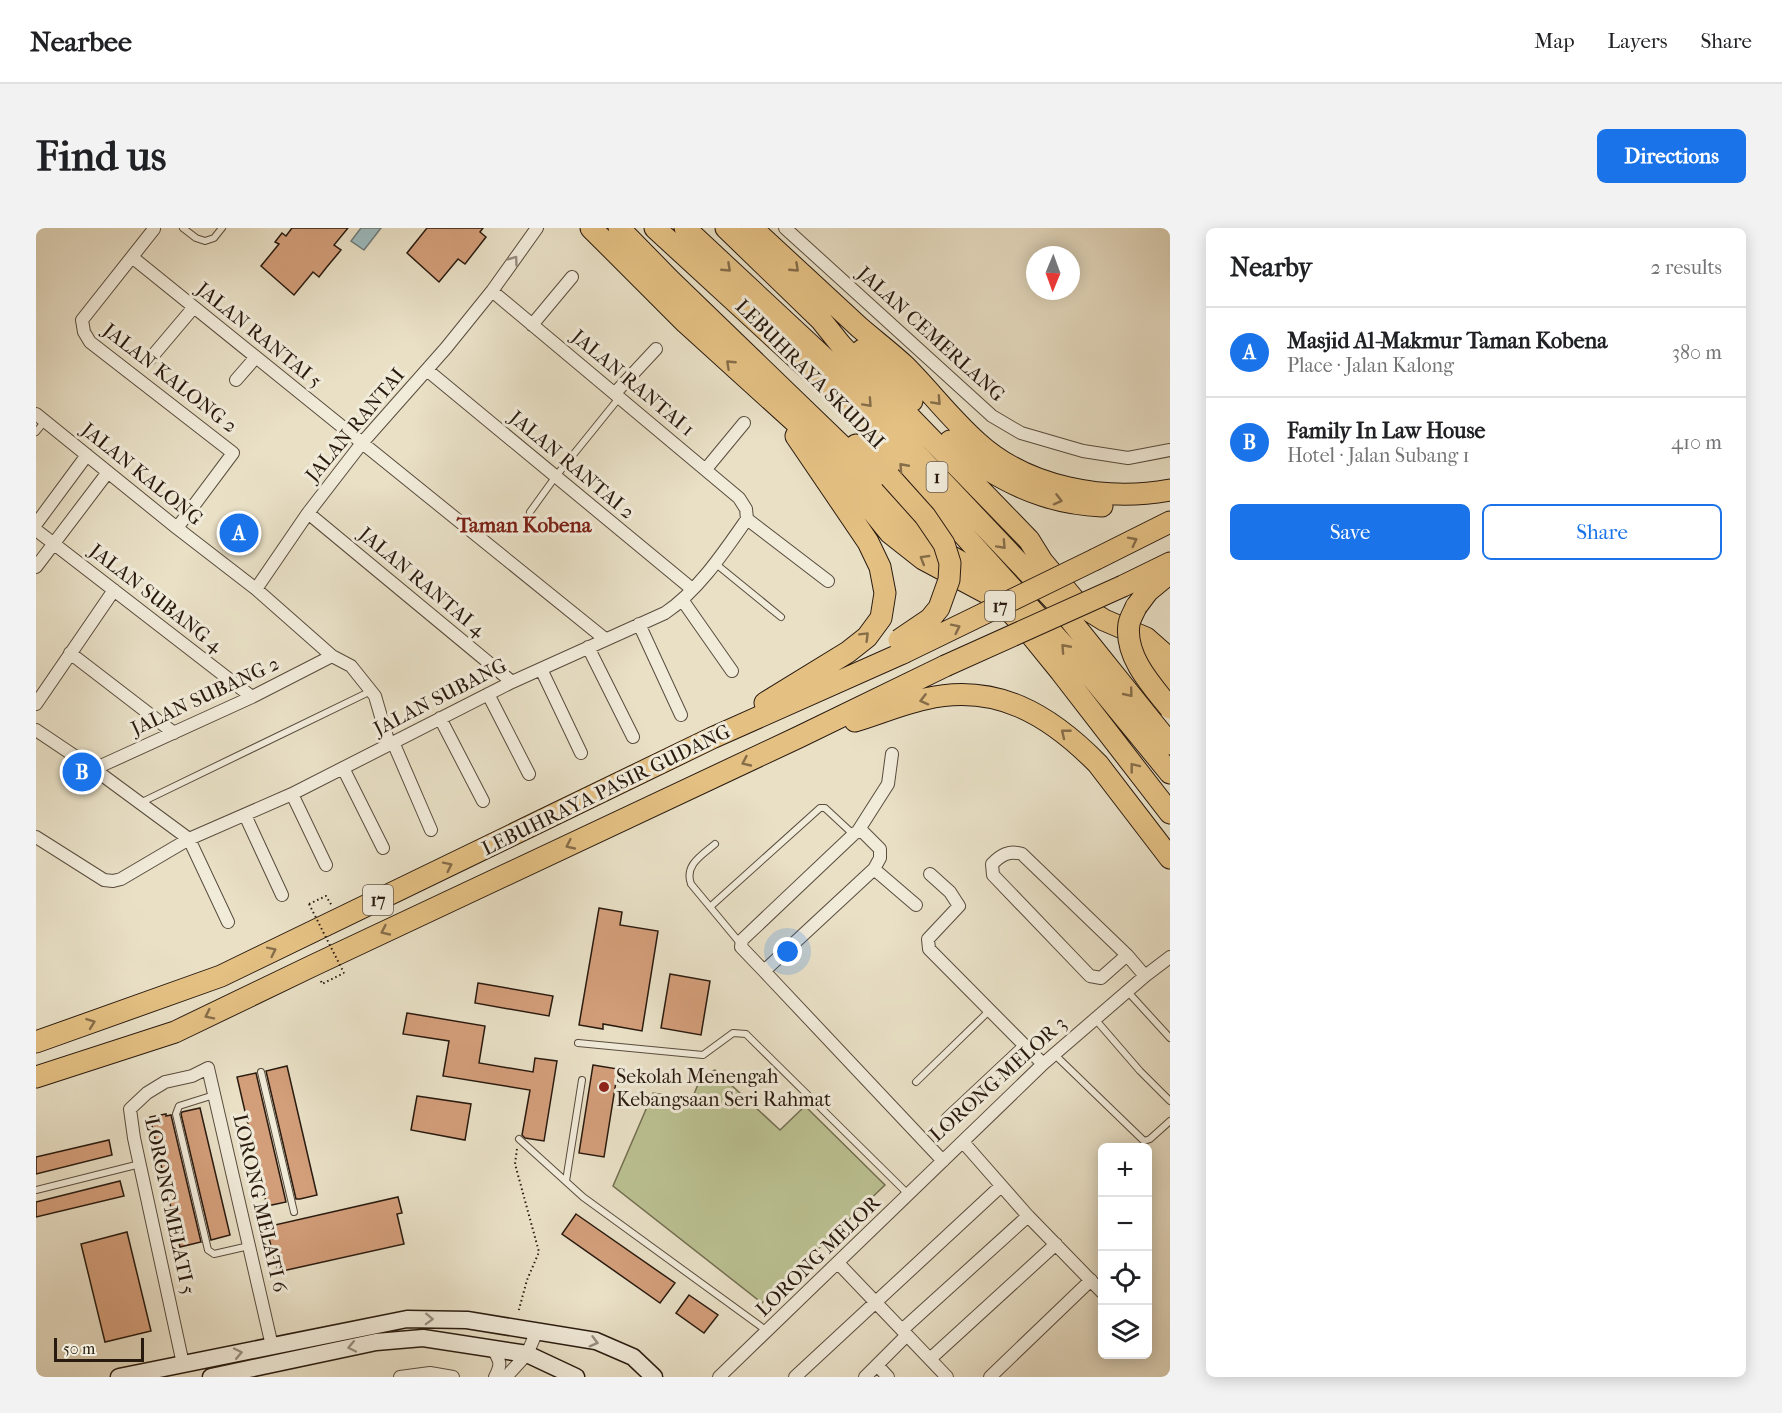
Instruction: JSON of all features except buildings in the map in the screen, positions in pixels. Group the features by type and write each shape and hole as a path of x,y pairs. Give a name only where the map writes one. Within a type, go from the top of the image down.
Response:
{"highway":[{"path":"591,228 678,315 815,440 890,533 923,559 998,599 1054,664 1170,813"},
{"path":"619,228 846,450 903,524 926,542 993,579 1026,605"},
{"path":"626,228 774,364 890,477 925,516 944,543 950,563 949,580 939,608 901,646"},
{"name":"LEBUHRAYA SKUDAI","path":"655,228 841,399 1085,669 1170,773"},
{"name":"LEBUHRAYA SKUDAI","path":"685,228 835,368 1055,601 1170,744"},
{"path":"726,228 821,320 841,345 903,401 955,447 1011,484 1039,496 1070,503 1127,506 1170,500"},
{"path":"752,228 904,365 978,443 1003,461 1043,480 1073,489 1126,495 1170,490"},
{"path":"903,401 1029,540 1042,561 1077,603 1104,620 1146,638 1170,659"},
{"path":"712,738 848,652 867,637 881,618 885,593 880,567 868,542 773,404"},
{"name":"LEBUHRAYA PASIR GUDANG","path":"36,1042 221,976 901,646 1096,560 1170,522"},
{"name":"LEBUHRAYA PASIR GUDANG","path":"36,1077 175,1032 800,737 945,666 1170,563"},
{"path":"1170,573 1148,591 1136,606 1129,623 1132,650 1143,675 1170,708"},
{"path":"1055,601 1100,632 1136,647 1156,663 1170,682"},
{"path":"800,737 926,699 982,695 1009,702 1036,713 1063,731 1098,764 1170,852"},
{"path":"1098,764 1170,858"}],"street":[{"name":"JALAN KALONG 2","path":"154,228 82,320 84,332 90,342 233,453 177,528"},
{"name":"JALAN RANTAI","path":"256,589 308,513 362,443 428,370 492,291 537,228"},
{"name":"JALAN CEMERLANG","path":"785,228 992,416 1021,433 1083,450 1128,458 1170,450"},
{"name":"JALAN RANTAI 5","path":"132,257 605,639"},
{"path":"532,325 572,277"},
{"name":"JALAN RANTAI 1","path":"492,291 706,469 739,498 747,514 828,581"},
{"path":"150,359 194,307"},
{"path":"617,396 656,349"},
{"path":"236,380 256,357"},
{"name":"JALAN RANTAI 2","path":"428,370 692,589"},
{"name":"JALAN KALONG","path":"40,417 177,528 209,546 332,656 351,666 372,691 391,743 431,830"},
{"path":"706,469 744,423"},
{"path":"36,524 87,455"},
{"path":"36,567 108,472"},
{"name":"JALAN RANTAI 4","path":"308,513 512,682"},
{"name":"JALAN SUBANG","path":"36,837 104,880 122,879 189,839 292,794 512,682 665,613 683,601 716,564 747,514"},
{"name":"JALAN SUBANG 4","path":"36,530 252,697"},
{"path":"36,704 114,590"},
{"path":"683,601 732,671"},
{"path":"639,624 681,715"},
{"path":"588,647 633,737"},
{"path":"70,653 174,733"},
{"name":"JALAN SUBANG 2","path":"94,769 252,697 332,656"},
{"path":"541,669 582,753"},
{"path":"488,694 530,774"},
{"path":"440,718 483,801"},
{"path":"36,730 94,769 189,839 228,922"},
{"path":"741,943 856,833 888,784 892,754"},
{"path":"342,768 383,848"},
{"path":"292,794 326,865"},
{"path":"245,815 282,895"},
{"path":"764,971 874,868 880,858 880,849 862,831 856,833"},
{"path":"1127,956 1101,978 1090,976 993,875 992,864 1000,855 1009,852 1022,854 1127,956 1145,976"},
{"path":"874,868 916,905"},
{"path":"930,874 950,892 959,906 928,939 929,949 1043,1064"},
{"name":"LORONG MELOR 3","path":"741,943 741,946 764,971 943,1161 1054,1054 1170,957"},
{"path":"947,1119 1025,1046"},
{"name":"LORONG MELATI 6","path":"208,1068 272,1346"},
{"name":"LORONG MELATI 5","path":"183,1364 130,1109 165,1082 192,1076 208,1068"},
{"path":"963,1142 1028,1216 1098,1288"},
{"name":"LORONG MELOR","path":"719,1377 943,1161"},
{"path":"795,1377 1001,1185"},
{"path":"864,1377 905,1332 1028,1216"},
{"path":"930,1359 1056,1244"},
{"path":"838,1263 947,1377"},
{"path":"990,1377 1091,1280"},
{"path":"119,1377 407,1318 467,1320 596,1341 633,1357 654,1377"},
{"path":"506,1377 527,1354 537,1331"},
{"path":"211,1377 376,1342 423,1338 527,1354 576,1377"},
{"path":"493,1349 501,1366 495,1377"},
{"path":"877,1365 888,1377"},
{"path":"400,1377 430,1373 453,1377"}],"lane":[{"path":"183,228 196,238 205,241 213,238 222,228"},
{"path":"530,512 617,396"},
{"path":"36,432 40,417"},
{"path":"716,564 781,617"},
{"path":"140,803 372,691"},
{"path":"710,907 820,808 825,808 856,833"},
{"path":"715,843 692,864 688,873 691,884 741,943"},
{"path":"1127,991 1170,1038"},
{"path":"916,1082 990,1010"},
{"path":"1095,1018 1140,1071 1170,1101"},
{"path":"578,1043 703,1055 734,1033 746,1034 909,1195"},
{"path":"1054,1054 1144,1141 1150,1139 1170,1121"},
{"path":"261,1072 294,1212"},
{"path":"566,1182 582,1080"},
{"path":"214,1095 178,1106 176,1114 208,1250 214,1254 250,1246"},
{"path":"519,1139 583,1197 768,1331"},
{"path":"36,1190 140,1164"}],"path":[{"path":"322,984 344,974 309,904 327,896"},
{"path":"513,1328 527,1280 539,1252 515,1164 519,1139"}],"green space":[{"path":"715,1070 780,1130 805,1106 885,1185 762,1303 613,1186 653,1093 692,1099 701,1077"}],"water":[{"path":"361,228 381,228 364,250 351,241"}],"place":[{"name":"Masjid Al-Makmur Taman Kobena","path":"239,533"},
{"name":"Family In Law House","path":"82,772"},
{"name":"Sekolah Menengah Kebangsaan Seri Rahmat","path":"604,1087"}],"district":[{"name":"Taman Kobena","path":"524,525"}]}
